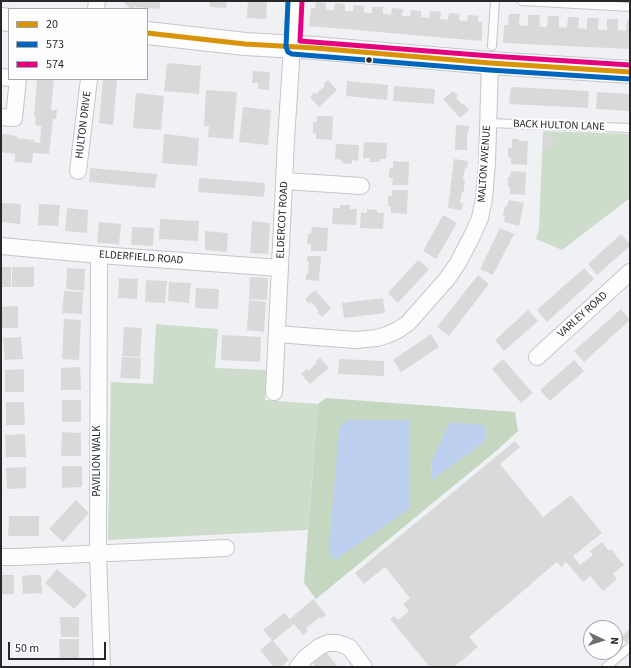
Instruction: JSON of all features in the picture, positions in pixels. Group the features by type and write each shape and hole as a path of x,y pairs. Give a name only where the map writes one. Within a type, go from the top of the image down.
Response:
{"main road":[{"path":"148,33 245,44 293,47 491,54 630,72"}],"street":[{"name":"ELDERCOT ROAD","path":"274,392 295,1"},
{"name":"MALTON AVENUE","path":"277,334 355,340 377,338 398,330 418,312 447,279 467,248 480,218 486,183 491,54"},
{"path":"1,117 14,118 18,80"},
{"name":"HULTON DRIVE","path":"78,171 89,80"},
{"path":"285,181 361,186"},
{"name":"ELDERFIELD ROAD","path":"1,246 99,255 280,268"},
{"name":"PAVILION WALK","path":"99,255 98,554 102,667"},
{"name":"VARLEY ROAD","path":"537,357 630,272"},
{"path":"1,557 226,548"},
{"path":"298,667 305,658 319,647 328,643 336,643 350,648 364,667"}],"lane":[{"name":"MALTON AVENUE","path":"491,54 494,1"},
{"path":"522,1 630,7"},
{"name":"BACK HULTON LANE","path":"488,123 630,128"},
{"path":"606,667 630,647"}],"green space":[{"path":"543,131 630,134 630,198 562,250 536,239 539,229"},
{"path":"156,324 218,329 215,368 267,370 265,400 318,404 308,530 108,540 111,382 153,384"},
{"path":"326,398 515,412 518,431 496,451 316,599 304,583 318,404","holes":["487,438 480,445 432,479 431,463"]}],"water":[{"path":"348,420 409,420 409,509 335,560 329,553 339,428"},
{"path":"450,422 484,425 487,438 480,445 432,480 431,463"}],"building":[{"path":"123,1 160,1 160,9 129,8"},
{"path":"210,1 227,1 226,8 210,7"},
{"path":"248,1 267,2 266,19 247,18"},
{"path":"316,2 326,3 326,9 330,10 334,10 335,3 345,4 345,11 353,11 354,5 364,6 364,12 368,13 372,13 372,7 383,7 383,14 391,15 392,8 403,9 402,16 410,16 411,10 421,11 421,17 429,18 430,11 441,12 440,19 448,20 449,13 460,14 459,20 463,21 467,21 468,15 479,16 478,22 482,22 482,41 309,26 311,8 315,8"},
{"path":"509,14 520,14 519,25 524,26 528,26 528,15 540,15 539,26 543,27 547,27 548,16 559,16 559,27 567,28 568,17 579,17 578,28 587,29 587,18 599,18 598,29 602,30 607,30 607,19 618,19 618,30 626,31 627,20 630,20 630,49 503,43 504,25 508,25"},
{"path":"167,63 201,66 199,94 164,91"},
{"path":"253,71 270,72 269,90 258,89 258,83 252,83"},
{"path":"37,80 54,80 51,110 57,110 56,119 53,119 49,154 33,153 32,163 15,162 15,154 1,152 1,134 17,136 17,138 34,140 34,142 40,143 41,126 35,125 36,117 34,117"},
{"path":"103,80 117,80 113,125 99,123"},
{"path":"328,80 337,90 319,107 310,97 325,86 323,84"},
{"path":"347,81 388,85 387,100 346,96"},
{"path":"394,86 435,89 434,104 393,101"},
{"path":"511,87 589,91 588,108 509,104"},
{"path":"206,90 237,92 233,139 208,137 209,126 204,126"},
{"path":"453,91 458,96 456,98 469,110 460,118 443,99"},
{"path":"597,92 630,94 630,111 596,109"},
{"path":"136,93 164,96 161,130 133,128"},
{"path":"243,107 271,110 268,145 239,142"},
{"path":"317,116 333,116 332,140 316,139 316,133 313,133 313,122 317,122"},
{"path":"456,125 469,126 467,133 467,150 455,150"},
{"path":"164,134 199,138 197,166 162,163"},
{"path":"545,135 553,135 552,149 544,148"},
{"path":"512,139 528,141 527,165 511,164 511,157 508,157 508,148 512,148"},
{"path":"364,142 387,143 386,159 380,159 380,162 369,162 370,158 363,158"},
{"path":"336,144 359,145 358,161 352,160 352,164 341,163 342,160 335,159"},
{"path":"454,159 468,161 463,179 465,180 464,192 462,191 460,203 463,203 462,210 448,208"},
{"path":"393,161 409,162 408,185 392,185 393,178 389,178 389,173 390,168 393,168"},
{"path":"90,168 157,174 155,188 89,182"},
{"path":"511,171 526,172 525,195 510,194 508,177 510,177"},
{"path":"199,178 265,183 264,197 198,192"},
{"path":"392,190 408,190 407,214 391,213 391,207 388,206 388,196 392,196"},
{"path":"509,200 524,203 519,226 504,222 505,216 503,216 505,206 507,206"},
{"path":"1,203 21,204 20,224 1,222"},
{"path":"39,204 60,205 58,226 38,225"},
{"path":"340,205 350,205 350,209 357,209 356,225 332,224 333,208 340,208"},
{"path":"67,208 88,210 87,233 65,231"},
{"path":"367,209 377,210 377,213 384,213 383,229 360,228 361,212 367,213"},
{"path":"443,215 457,223 436,259 423,251"},
{"path":"160,219 199,221 198,241 159,239"},
{"path":"252,221 270,223 268,254 250,253"},
{"path":"99,222 121,224 119,244 97,243"},
{"path":"132,227 154,228 153,246 131,245"},
{"path":"312,227 328,228 327,251 311,251 311,244 307,244 308,234 311,234"},
{"path":"500,228 514,234 493,275 480,269"},
{"path":"205,231 228,233 227,252 205,250"},
{"path":"621,234 630,246 597,275 588,264"},
{"path":"307,256 321,256 319,281 306,280 309,262 307,262"},
{"path":"418,260 429,269 398,303 388,293"},
{"path":"1,267 11,267 11,287 1,287"},
{"path":"12,267 34,267 34,287 12,287"},
{"path":"67,268 85,269 84,291 66,289"},
{"path":"584,268 594,279 547,322 537,310"},
{"path":"478,275 489,284 449,336 437,327"},
{"path":"250,277 268,278 267,300 249,299"},
{"path":"119,278 138,279 137,299 118,298"},
{"path":"146,280 167,281 165,303 145,302"},
{"path":"169,282 191,283 189,303 168,301"},
{"path":"196,288 219,289 218,309 195,308"},
{"path":"315,290 331,308 322,317 317,312 319,311 315,306 311,302 309,304 305,299"},
{"path":"64,291 83,292 82,314 62,313"},
{"path":"383,298 385,313 344,318 342,303"},
{"path":"249,300 266,302 264,332 247,330"},
{"path":"18,306 18,328 1,328 1,307"},
{"path":"621,309 630,320 584,362 574,351"},
{"path":"528,310 538,321 504,351 495,340"},
{"path":"64,319 81,320 79,360 62,359"},
{"path":"124,327 142,328 140,357 122,356"},
{"path":"431,334 439,347 401,372 393,360"},
{"path":"222,335 261,337 260,362 221,360"},
{"path":"21,337 23,359 5,360 3,338"},
{"path":"122,357 141,358 140,379 120,378"},
{"path":"320,358 329,368 310,384 301,374 307,369 308,371"},
{"path":"339,359 384,361 384,376 338,374"},
{"path":"503,359 533,393 521,403 492,369"},
{"path":"574,360 584,371 550,401 540,390"},
{"path":"80,367 81,390 61,390 61,368"},
{"path":"24,369 24,392 5,392 5,370"},
{"path":"62,400 81,400 81,422 62,422"},
{"path":"6,402 24,402 25,425 6,425"},
{"path":"62,432 81,433 81,456 61,456"},
{"path":"25,434 26,457 6,457 5,435"},
{"path":"515,441 520,447 500,464 543,517 571,495 602,533 573,556 580,565 593,555 590,551 602,542 609,551 611,549 624,565 613,574 617,579 603,591 590,576 583,582 566,562 561,567 557,562 469,637 478,647 454,667 430,667 390,619 394,616 398,620 409,611 403,604 410,598 385,567 364,584 355,573"},
{"path":"62,466 82,466 82,487 62,488"},
{"path":"26,467 26,488 7,489 6,468"},
{"path":"76,500 89,513 63,542 49,529"},
{"path":"9,516 39,516 39,536 8,536"},
{"path":"57,569 87,595 74,609 45,583"},
{"path":"1,575 14,575 14,594 1,594"},
{"path":"41,575 42,593 23,594 22,576"},
{"path":"313,599 326,615 321,619 320,617 306,628 308,631 303,635 294,624 273,641 289,660 281,667 274,667 260,650 272,640 263,630 284,613 290,619"},
{"path":"60,617 79,617 79,637 61,637"},
{"path":"630,629 630,639 626,643 623,639 623,635"},
{"path":"59,639 79,639 79,658 60,659"},
{"path":"325,651 338,667 316,667 312,662"}],"transit line":[{"name":"573","path":"288,1 286,47 288,52 292,54 489,70 630,79"},
{"name":"574","path":"302,1 300,41 630,65"},
{"name":"20","path":"148,33 245,44 630,72"}]}
